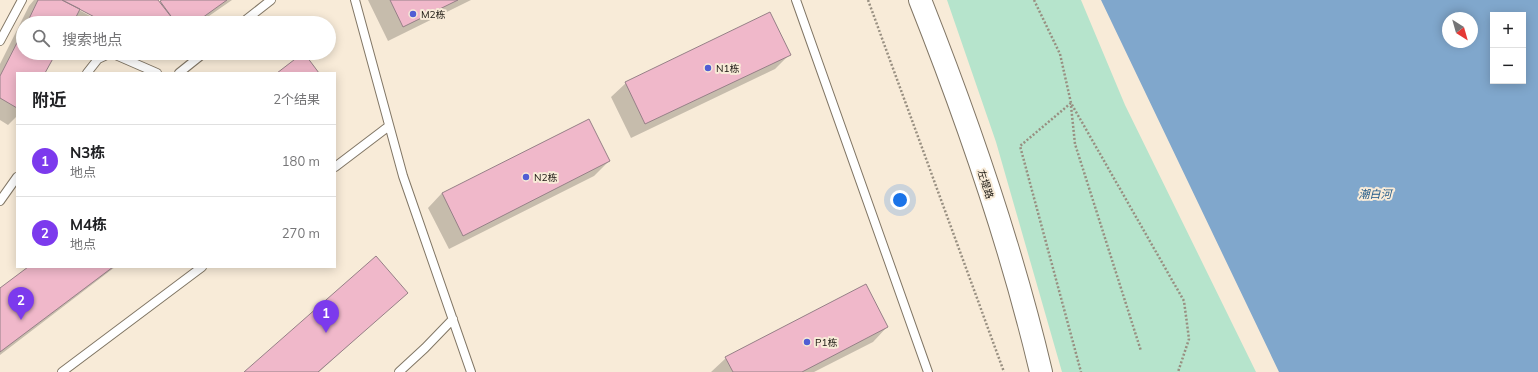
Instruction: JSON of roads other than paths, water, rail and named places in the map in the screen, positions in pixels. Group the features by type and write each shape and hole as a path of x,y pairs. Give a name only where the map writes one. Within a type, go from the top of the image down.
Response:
{"street":[{"name":"左堤路","path":"920,0 957,94 1024,301 1041,372"}],"lane":[{"path":"0,41 22,0"},
{"path":"251,16 271,0"},
{"path":"355,0 403,176 471,372"},
{"path":"796,0 928,372"},
{"path":"88,72 97,60"},
{"path":"127,60 155,72"},
{"path":"179,72 195,60"},
{"path":"336,166 390,126"},
{"path":"0,201 16,178"},
{"path":"62,372 201,268"},
{"path":"399,372 425,348 452,319"}],"water":[{"name":"潮白河","path":"1101,0 1538,0 1538,372 1279,372"}],"place":[{"name":"M2栋","path":"413,14"},
{"name":"N1栋","path":"708,68"},
{"name":"N2栋","path":"526,177"},
{"name":"M4栋","path":"21,320"},
{"name":"N3栋","path":"326,333"},
{"name":"P1栋","path":"807,342"}]}
